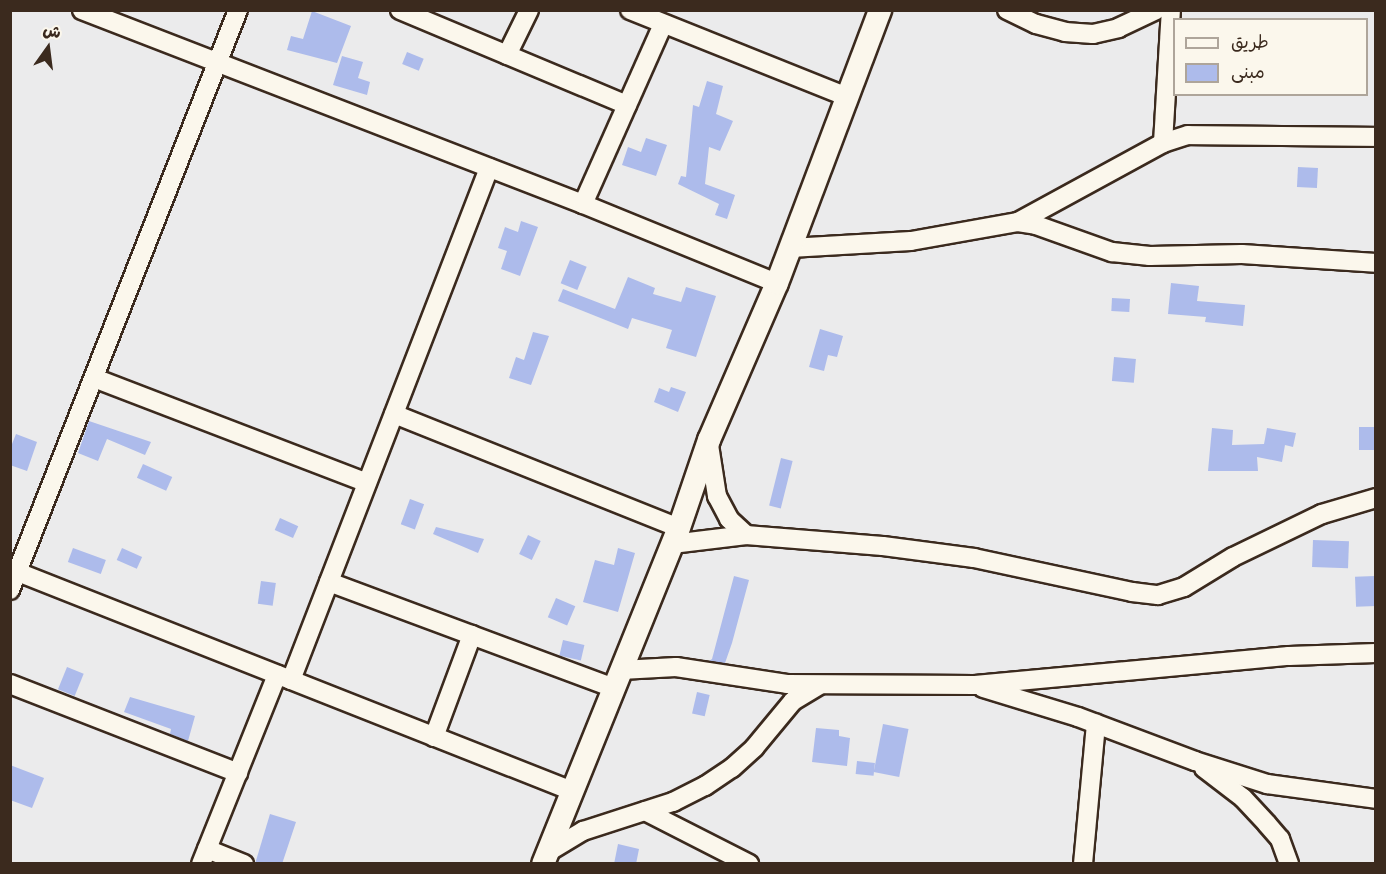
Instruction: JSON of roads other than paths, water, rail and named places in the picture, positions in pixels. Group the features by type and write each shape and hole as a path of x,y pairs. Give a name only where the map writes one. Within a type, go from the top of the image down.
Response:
{"street":[{"path":"82,10 583,204 777,283"},
{"path":"10,590 14,570 94,378 238,10"},
{"path":"400,10 627,105"},
{"path":"507,55 529,10"},
{"path":"630,10 845,96"},
{"path":"546,858 675,536 709,440 777,283 845,96 880,10"},
{"path":"1007,10 1036,24 1065,32 1093,33 1118,28 1156,10"},
{"path":"1163,143 1171,10"},
{"path":"583,204 663,24"},
{"path":"790,248 911,241 1018,222 1163,143 1188,135 1376,137"},
{"path":"244,864 204,856 238,773 329,582 489,168"},
{"path":"1018,222 1036,225 1112,252 1150,256 1242,254 1376,262"},
{"path":"94,378 367,483"},
{"path":"394,414 675,536 746,535 883,546 974,558 1132,592 1158,595 1184,586 1233,557 1322,514 1376,498"},
{"path":"709,440 717,496 729,519 746,535"},
{"path":"14,570 572,791"},
{"path":"329,582 472,635 617,679 676,667 787,684 975,685 1289,656 1376,653"},
{"path":"434,737 472,635"},
{"path":"10,684 238,773"},
{"path":"546,858 583,831 684,797 732,768 754,748 793,702 820,685"},
{"path":"975,685 1096,724 1195,761 1267,784 1376,799"},
{"path":"1083,864 1096,724"},
{"path":"1195,761 1243,798 1268,824 1280,839 1289,864"},
{"path":"645,811 749,864"}]}
